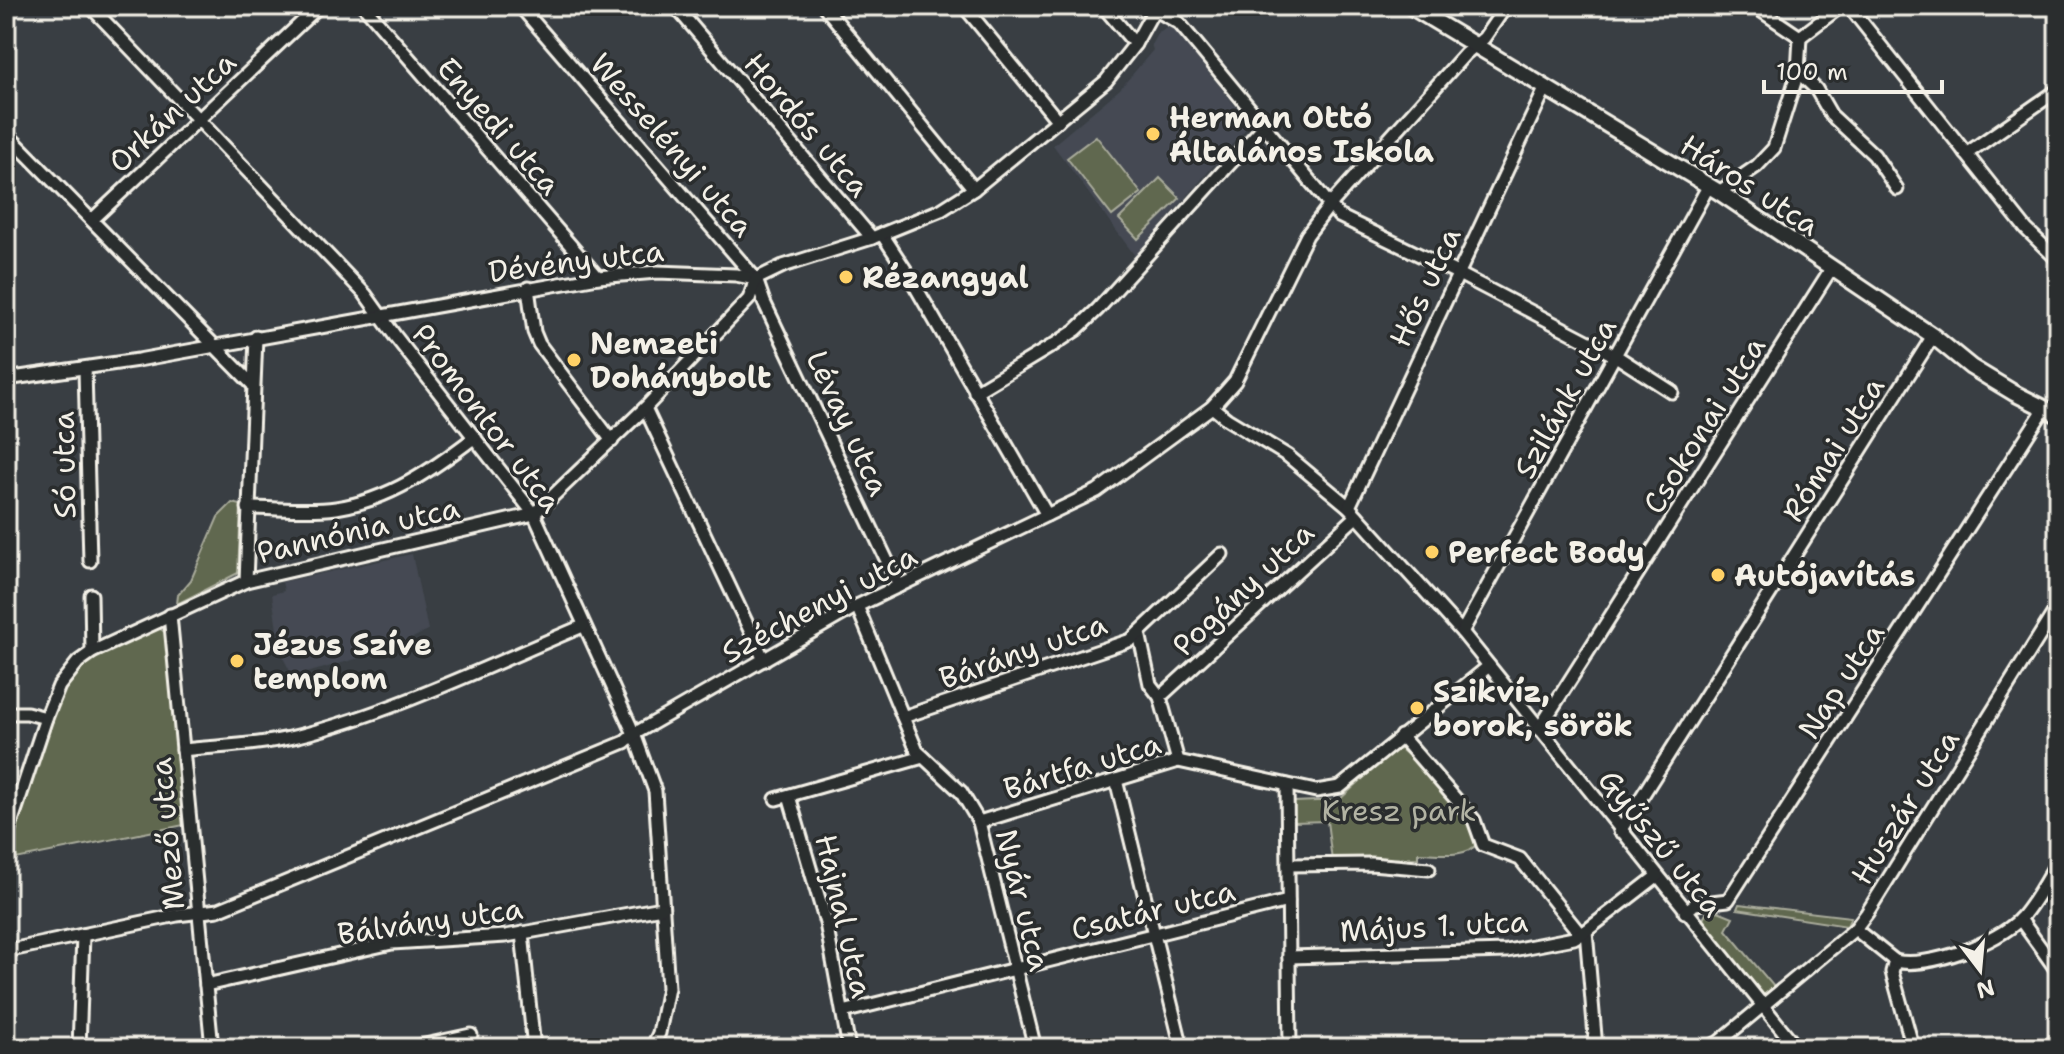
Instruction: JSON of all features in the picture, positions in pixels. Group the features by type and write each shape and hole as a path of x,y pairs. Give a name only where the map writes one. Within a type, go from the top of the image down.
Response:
{"street":[{"name":"Promontor utca","path":"90,6 365,294 534,514 634,734 655,791 668,988 659,1033 652,1048"},
{"name":"Orkán utca","path":"92,220 319,6"},
{"name":"Enyedi utca","path":"364,6 598,277"},
{"name":"Wesselényi utca","path":"520,6 756,279"},
{"name":"Hordós utca","path":"675,6 910,277 1047,515"},
{"path":"824,6 974,189"},
{"path":"964,6 1058,121"},
{"path":"1103,6 1135,44"},
{"name":"Háros utca","path":"1410,6 1713,190 1933,336 1971,367 2052,411"},
{"name":"Széchenyi utca","path":"6,951 177,915 218,910 625,742 857,606 1097,491 1212,407 1235,381 1307,235 1329,206 1465,54 1476,47 1506,6"},
{"path":"1754,6 1800,37"},
{"path":"1713,190 1757,166 1774,148 1798,72 1800,37 1841,6"},
{"path":"1849,6 2026,229 2058,260"},
{"path":"534,514 645,408 749,299 756,279 783,266 877,236 941,210 974,189 1106,81 1135,44 1155,7 1179,23 1339,216 1616,356 1672,392"},
{"path":"1798,72 1816,89 1831,115 1874,155 1897,189"},
{"name":"Hős utca","path":"1353,511 1457,273 1545,89"},
{"path":"1966,154 2058,90"},
{"path":"975,392 1076,330 1264,126"},
{"path":"6,133 253,385"},
{"name":"Szilánk utca","path":"1462,632 1713,190"},
{"name":"Csokonai utca","path":"1539,729 1831,269"},
{"name":"Dévény utca","path":"6,379 85,369 598,277 657,272 736,275 756,279"},
{"name":"Lévay utca","path":"756,279 899,586"},
{"path":"528,288 534,332 539,344 612,441"},
{"name":"Római utca","path":"1620,831 1933,336"},
{"path":"246,581 256,337"},
{"name":"Só utca","path":"85,369 90,561"},
{"name":"Gyűszű utca","path":"1212,407 1288,456 1353,511 1462,632 1797,1048"},
{"path":"645,408 764,660"},
{"name":"Nap utca","path":"1685,912 1695,904 1728,900 2052,411"},
{"path":"248,508 324,509 368,500 422,476 475,437"},
{"name":"Pogány utca","path":"1160,697 1353,511"},
{"name":"Pannónia utca","path":"6,839 46,718 67,673 92,652 246,581 534,514"},
{"name":"Bárány utca","path":"903,717 1131,640 1222,554"},
{"path":"91,595 92,652"},
{"name":"Nyár utca","path":"857,606 917,751 961,792 979,822 1035,1048"},
{"name":"Huszár utca","path":"1674,1048 1711,1046 1855,929 2058,606"},
{"name":"Mező utca","path":"170,615 212,1048"},
{"path":"183,750 279,739 310,732 390,706 583,626"},
{"path":"1139,633 1150,684 1160,697 1178,761"},
{"name":"Bártfa utca","path":"979,822 1178,761 1316,791 1340,787 1489,666"},
{"path":"6,713 27,713 46,718"},
{"path":"1401,736 1474,820 1483,845 1520,859 1584,933 1596,1048"},
{"path":"776,799 923,757"},
{"path":"1116,780 1182,1048"},
{"path":"1287,785 1290,1048"},
{"name":"Hajnal utca","path":"789,796 826,923 849,1048"},
{"path":"1855,929 1895,961 1909,964 1963,951 1993,938 2020,919 2058,860"},
{"path":"1288,865 1371,864 1429,869"},
{"name":"Május 1. utca","path":"1289,957 1507,951 1584,933 1657,876"},
{"name":"Csatár utca","path":"843,1012 1288,901"},
{"name":"Bálvány utca","path":"206,985 392,943 522,933 662,908"},
{"path":"2020,919 2058,972"},
{"path":"522,933 526,995 534,1048"},
{"path":"79,1048 83,935"},
{"path":"1895,961 1892,972 1913,1048"},
{"path":"411,1048 471,1035"},
{"path":"1470,1048 1527,1048"}],"shaded area":[{"name":"Herman Ottó Általános Iskola","path":"1171,26 1250,124 1135,256 1053,145 1120,89 1153,50 1151,45 1158,32"},
{"path":"412,554 428,630 394,648 293,677 280,652 272,594 284,591 282,582"}],"green space":[{"path":"1096,136 1141,193 1112,216 1067,158"},
{"path":"1160,178 1180,198 1138,239 1119,219"},
{"path":"232,503 241,505 238,573 177,604 178,595 191,580 218,517"},
{"path":"159,628 166,633 184,825 6,861 56,708 70,679 93,658"},
{"name":"Kresz park","path":"1398,747 1422,767 1454,802 1477,843 1473,848 1459,853 1418,853 1418,858 1332,861 1327,821 1294,822 1294,802 1339,800"},
{"path":"1739,904 1851,917 1847,926 1737,909"},
{"path":"1718,911 1733,917 1726,930 1775,988 1764,996 1702,921 1707,912"}],"place":[{"name":"Herman Ottó Általános Iskola","path":"1153,134"},
{"name":"Rézangyal","path":"846,277"},
{"name":"Nemzeti Dohánybolt","path":"574,360"},
{"name":"Perfect Body","path":"1432,552"},
{"name":"Autójavítás","path":"1718,575"},
{"name":"Jézus Szíve templom","path":"237,661"},
{"name":"Szikvíz, borok, sörök","path":"1417,708"}]}
